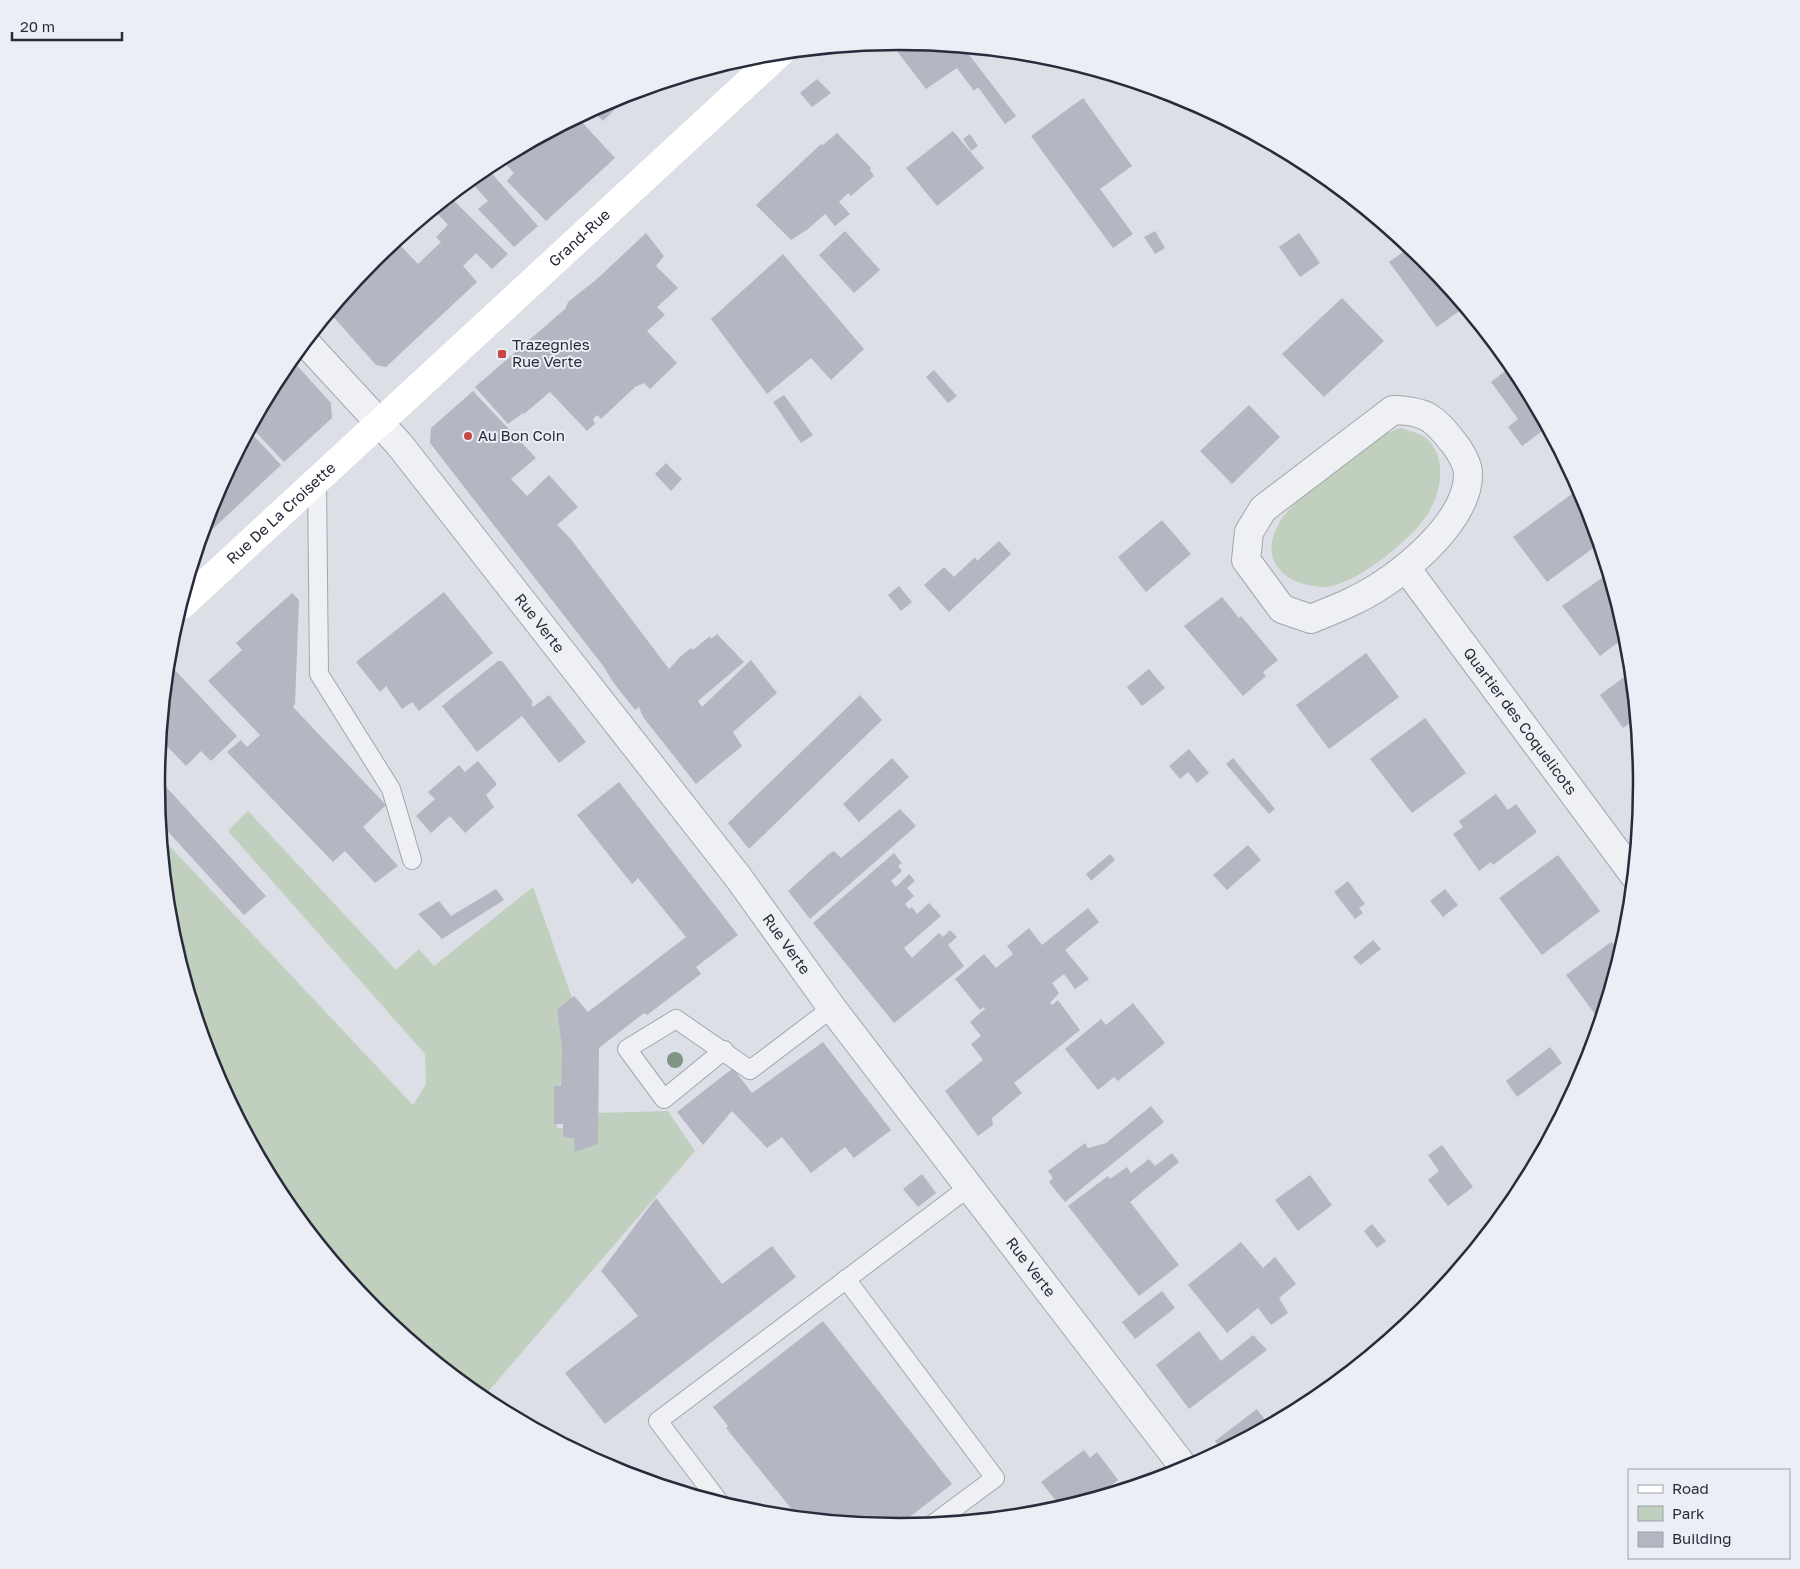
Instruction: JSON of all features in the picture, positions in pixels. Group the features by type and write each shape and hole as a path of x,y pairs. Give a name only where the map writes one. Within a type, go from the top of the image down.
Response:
{"main road":[{"name":"Grand-Rue","path":"380,424 771,62"},
{"name":"Rue De La Croisette","path":"190,598 380,424"}],"street":[{"name":"Rue Verte","path":"310,347 406,452 738,877 832,1008 1181,1463"},
{"path":"1393,410 1415,410 1436,421 1458,449 1468,472 1462,502 1448,527 1406,568 1358,599 1312,619 1282,609 1256,574 1246,560 1249,532 1263,509 1393,410"},
{"name":"Quartier des Coquelicots","path":"1406,568 1629,869"}],"lane":[{"path":"317,482 319,674 391,789 412,860"},
{"path":"724,1050 664,1098 627,1049 676,1019 724,1050 750,1070 832,1008"},
{"path":"714,1495 658,1421 969,1187"},
{"path":"846,1279 995,1478 942,1517"}],"green space":[{"path":"1401,428 1418,433 1426,438 1433,446 1440,464 1437,493 1429,512 1421,523 1381,560 1349,580 1321,587 1298,582 1284,574 1274,560 1272,542 1278,525 1287,512 1316,483 1352,454 1370,442"},
{"path":"248,811 396,970 419,949 434,966 533,887 579,1018 563,1057 557,1128 575,1129 595,1113 668,1111 695,1151 488,1392 455,1368 410,1331 348,1269 317,1232 289,1193 264,1152 221,1066 204,1021 191,975 180,928 168,845 413,1105 426,1084 425,1054 228,831"}],"building":[{"path":"896,50 968,54 1016,116 1005,124 978,87 974,91 957,68 926,89"},
{"path":"817,79 831,93 812,107 800,93"},
{"path":"1083,98 1132,166 1100,189 1133,234 1113,248 1031,136"},
{"path":"617,107 603,121 598,116"},
{"path":"582,123 615,158 546,221 507,181 514,173 506,165 533,148"},
{"path":"953,131 984,168 937,206 906,168"},
{"path":"837,133 871,168 870,170 874,176 851,196 848,193 839,202 850,214 835,226 825,214 808,229 791,240 756,205 821,144 823,145"},
{"path":"970,134 978,146 971,151 963,139"},
{"path":"492,174 538,226 514,247 478,209 488,201 475,186"},
{"path":"454,201 508,254 492,269 476,253 463,266 477,282 386,367 376,365 334,317 381,265 401,246 418,264 441,242 436,237 448,225 438,214"},
{"path":"845,231 880,270 854,293 819,255"},
{"path":"1155,231 1165,248 1155,254 1144,237"},
{"path":"646,233 664,256 656,266 678,288 657,307 665,315 647,331 677,363 650,389 644,383 635,387 601,419 597,415 593,419 595,424 587,431 550,392 524,414 508,424 475,387 565,309 568,302 597,279"},
{"path":"1299,233 1320,263 1300,277 1279,247"},
{"path":"1404,251 1461,310 1437,327 1389,262"},
{"path":"783,254 864,349 831,380 811,358 767,394 711,319"},
{"path":"1342,298 1384,341 1324,397 1282,354"},
{"path":"297,365 331,403 332,418 284,462 256,432"},
{"path":"934,370 957,396 948,403 926,377"},
{"path":"1507,370 1543,430 1522,446 1508,427 1518,419 1491,382"},
{"path":"473,391 536,458 511,479 527,496 549,475 578,507 557,525 570,538 669,669 691,648 693,650 710,636 711,639 717,634 744,662 698,701 702,707 751,660 777,693 733,732 742,746 696,784 643,717 639,707 635,710 613,682 604,667 430,443 431,428"},
{"path":"784,395 813,435 801,443 773,402"},
{"path":"1249,405 1280,437 1232,484 1200,451"},
{"path":"254,436 281,465 210,531 221,503"},
{"path":"666,463 682,479 671,491 655,474"},
{"path":"1574,492 1595,546 1547,582 1513,537"},
{"path":"1162,520 1191,554 1146,592 1118,557"},
{"path":"999,541 1011,554 949,612 924,585 944,567 954,577 975,557 977,561"},
{"path":"1604,576 1620,641 1600,656 1562,606"},
{"path":"899,586 912,602 901,611 888,595"},
{"path":"444,592 493,653 419,711 412,702 402,709 386,686 380,692 356,662"},
{"path":"292,593 299,600 295,704 293,707 386,805 363,827 398,866 375,883 345,851 333,862 227,752 241,740 247,747 260,735 208,681 242,650 236,643"},
{"path":"1222,597 1239,618 1241,616 1278,660 1263,672 1266,676 1243,696 1184,626"},
{"path":"1366,653 1399,697 1329,749 1296,705"},
{"path":"498,661 502,661 533,702 531,704 533,707 549,695 586,742 559,763 522,716 477,752 442,706"},
{"path":"1149,669 1165,688 1142,706 1127,687"},
{"path":"175,670 237,736 211,761 201,751 186,766 167,746"},
{"path":"1626,676 1632,722 1623,728 1600,695"},
{"path":"860,695 882,720 749,849 728,823"},
{"path":"1425,718 1466,773 1412,813 1370,759"},
{"path":"1189,749 1209,773 1197,783 1188,772 1180,779 1169,766"},
{"path":"892,758 909,777 859,822 843,804"},
{"path":"1233,758 1275,809 1269,814 1226,764"},
{"path":"478,761 497,784 486,795 494,807 465,833 450,816 431,833 416,816 435,799 428,792 459,765 465,772"},
{"path":"619,782 738,935 696,967 701,974 647,1015 644,1013 599,1048 598,1144 575,1152 574,1138 563,1137 563,1124 554,1124 554,1086 561,1086 562,1048 557,1009 574,996 588,1012 686,937 638,878 632,884 577,815"},
{"path":"165,786 266,896 244,915 167,830"},
{"path":"1496,794 1508,810 1516,804 1537,832 1493,865 1491,862 1479,871 1453,834 1463,827 1459,821"},
{"path":"900,809 916,826 810,919 788,891 829,854 834,851 841,858"},
{"path":"1248,845 1261,860 1227,890 1213,875"},
{"path":"894,853 902,863 898,866 902,871 891,881 896,887 909,874 915,881 907,888 914,896 905,904 909,909 912,907 917,914 929,903 941,916 904,948 912,958 939,933 943,937 950,930 957,937 948,945 964,966 894,1023 813,923"},
{"path":"1110,854 1115,860 1091,881 1086,874"},
{"path":"1558,855 1600,911 1542,955 1499,898"},
{"path":"1348,881 1365,904 1359,908 1363,913 1355,919 1334,892"},
{"path":"496,889 504,900 442,939 418,914 439,901 451,916"},
{"path":"1445,889 1458,905 1443,917 1430,901"},
{"path":"1088,908 1099,922 1065,950 1089,979 1075,989 1064,974 1052,983 1059,993 1050,1003 1052,1005 1058,1000 1080,1030 1014,1083 1022,1093 992,1118 993,1125 978,1136 945,1091 983,1060 971,1044 981,1036 970,1022 985,1009 984,1007 980,1010 955,979 984,954 996,968 1013,954 1007,946 1029,928 1042,945"},
{"path":"1373,940 1381,949 1361,965 1353,957"},
{"path":"1611,942 1616,945 1597,1017 1566,975"},
{"path":"1133,1003 1165,1043 1118,1081 1114,1077 1098,1090 1065,1049 1101,1019 1106,1025"},
{"path":"823,1042 891,1130 854,1158 845,1147 811,1173 782,1137 767,1148 732,1111 703,1145 677,1112 733,1068 752,1093"},
{"path":"1550,1047 1562,1063 1517,1097 1506,1081"},
{"path":"1151,1106 1164,1122 1065,1202 1049,1182 1053,1178 1048,1171 1085,1143 1088,1148 1106,1143"},
{"path":"1442,1145 1473,1187 1448,1206 1428,1180 1439,1171 1428,1155"},
{"path":"1172,1153 1179,1162 1130,1202 1179,1265 1139,1296 1068,1206 1108,1176 1110,1179 1127,1167 1131,1173 1149,1159 1155,1166"},
{"path":"922,1174 936,1193 918,1207 903,1189"},
{"path":"1310,1175 1332,1205 1298,1231 1275,1200"},
{"path":"656,1198 722,1284 772,1246 796,1277 605,1424 565,1373 638,1316 601,1271"},
{"path":"1372,1224 1386,1241 1377,1248 1364,1231"},
{"path":"1241,1242 1263,1268 1275,1257 1296,1284 1279,1298 1288,1313 1271,1325 1258,1308 1227,1333 1188,1285"},
{"path":"1162,1291 1175,1308 1135,1339 1122,1322"},
{"path":"823,1321 952,1484 908,1519 852,1517 793,1511 726,1428 728,1426 713,1407"},
{"path":"1199,1331 1221,1361 1253,1335 1267,1350 1189,1409 1156,1365"},
{"path":"1329,1379 1329,1380 1303,1398"},
{"path":"1257,1409 1266,1421 1218,1446 1215,1441"},
{"path":"1084,1450 1090,1458 1097,1452 1118,1480 1107,1489 1067,1499 1065,1497 1057,1502 1041,1482"}],"place":[{"name":"Trazegnies Rue Verte","path":"502,354"},
{"name":"Au Bon Coin","path":"468,436"}]}
